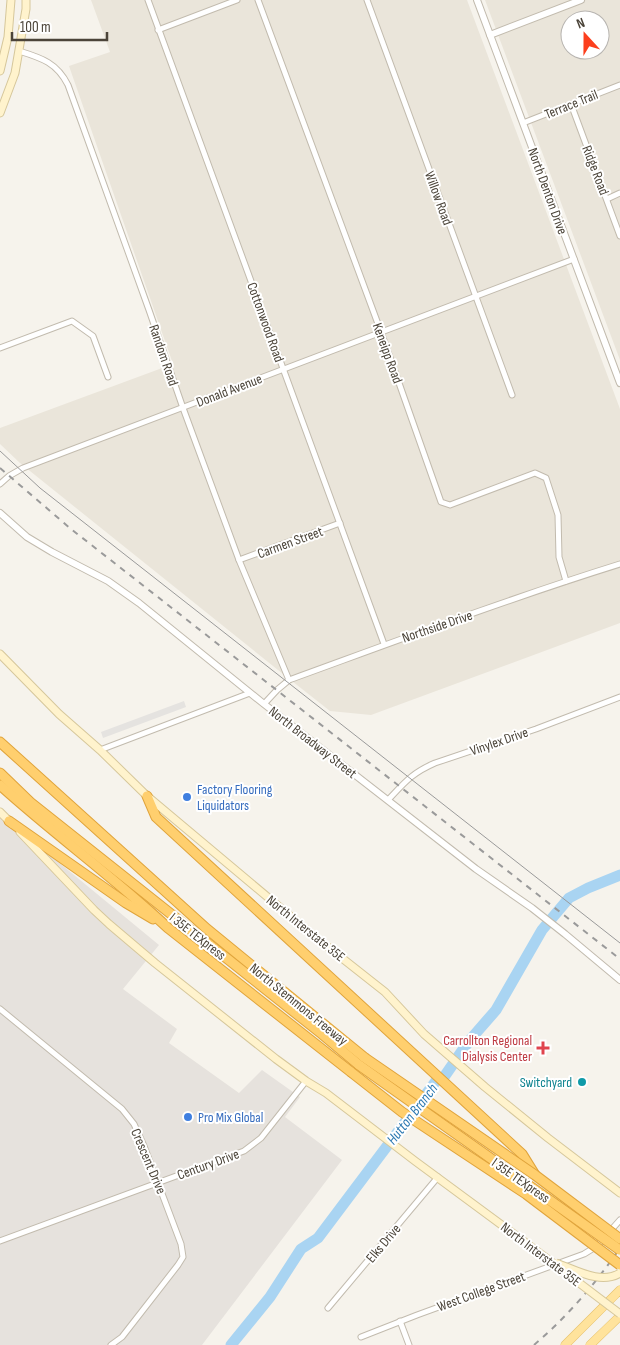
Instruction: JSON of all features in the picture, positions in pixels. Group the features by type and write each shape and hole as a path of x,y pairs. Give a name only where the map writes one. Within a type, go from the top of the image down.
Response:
{"highway":[{"name":"North Stemmons Freeway","path":"0,742 208,929 362,1062 535,1175 620,1239"},
{"name":"I 35E TEXpress","path":"0,773 30,802 322,1034 620,1250"},
{"name":"North Stemmons Freeway","path":"0,785 29,812 143,905 168,928 402,1112 526,1194 620,1265"},
{"path":"148,796 156,816 522,1154 535,1175"},
{"path":"9,821 126,903 168,928"}],"main road":[{"path":"0,72 8,37 12,0"},
{"path":"0,113 15,73 26,0"},
{"name":"North Interstate 35E","path":"0,654 59,714 148,796 314,936 385,992 432,1042 471,1075 568,1154 618,1191"},
{"name":"North Interstate 35E","path":"0,812 109,924 205,1003 306,1081 326,1093 372,1127 620,1315"},
{"path":"549,1260 600,1278 610,1278 620,1273"},
{"path":"565,1345 620,1290"},
{"path":"590,1345 620,1315"}],"street":[{"name":"Cottonwood Road","path":"148,0 384,644"},
{"path":"158,30 237,0"},
{"name":"Keneipp Road","path":"258,0 381,332 441,502 450,505 535,473 546,478 558,515 559,557 566,581"},
{"name":"Willow Road","path":"367,0 512,395"},
{"name":"North Denton Drive","path":"477,0 620,383"},
{"path":"490,35 581,0"},
{"name":"Random Road","path":"19,51 46,60 60,72 68,85 239,560 289,680"},
{"name":"Terrace Trail","path":"523,123 620,85"},
{"name":"Ridge Road","path":"571,104 620,236"},
{"path":"607,198 620,193"},
{"name":"Donald Avenue","path":"0,484 8,476 23,468 574,259"},
{"path":"0,348 72,321 93,336 108,377"},
{"name":"North Broadway Street","path":"0,513 28,537 52,552 108,581 128,595 264,704 476,868 532,908 620,980"},
{"name":"Carmen Street","path":"239,560 340,523"},
{"name":"Northside Drive","path":"264,704 289,680 384,644 620,564"},
{"path":"100,750 250,693"},
{"name":"Vinylex Drive","path":"388,800 410,776 435,763 536,729 620,697"},
{"name":"Crescent Drive","path":"0,1009 122,1110 137,1130 181,1244 183,1256 122,1338 111,1345"},
{"name":"Century Drive","path":"0,1241 244,1151 261,1138 306,1081"},
{"name":"Elks Drive","path":"328,1308 438,1177"},
{"name":"West College Street","path":"361,1337 584,1254 596,1246 620,1220"},
{"path":"400,1321 410,1345"}],"shaded area":[{"path":"91,0 467,0 620,409 620,623 371,715 330,711 20,463 0,444 0,428 173,364 69,66 110,52"},
{"path":"485,0 620,0 620,360"},
{"path":"184,701 186,707 103,738 101,732"},
{"path":"0,814 159,945 123,989 177,1029 169,1043 239,1093 262,1070 300,1097 285,1117 342,1160 202,1345 0,1345"}],"waterway":[{"name":"Hutton Branch","path":"231,1345 270,1297 301,1249 318,1238 436,1081 444,1077 469,1041 496,1010 542,930 569,898 620,875"}],"tram line":[{"path":"0,451 40,488 620,943"}],"railway":[{"path":"0,468 71,529 620,959"},
{"path":"534,1345 580,1299 620,1248"}],"place":[{"name":"Factory Flooring Liquidators","path":"187,797"},
{"name":"Carrollton Regional Dialysis Center","path":"543,1048"},
{"name":"Switchyard","path":"582,1082"},
{"name":"Pro Mix Global","path":"188,1117"}]}
